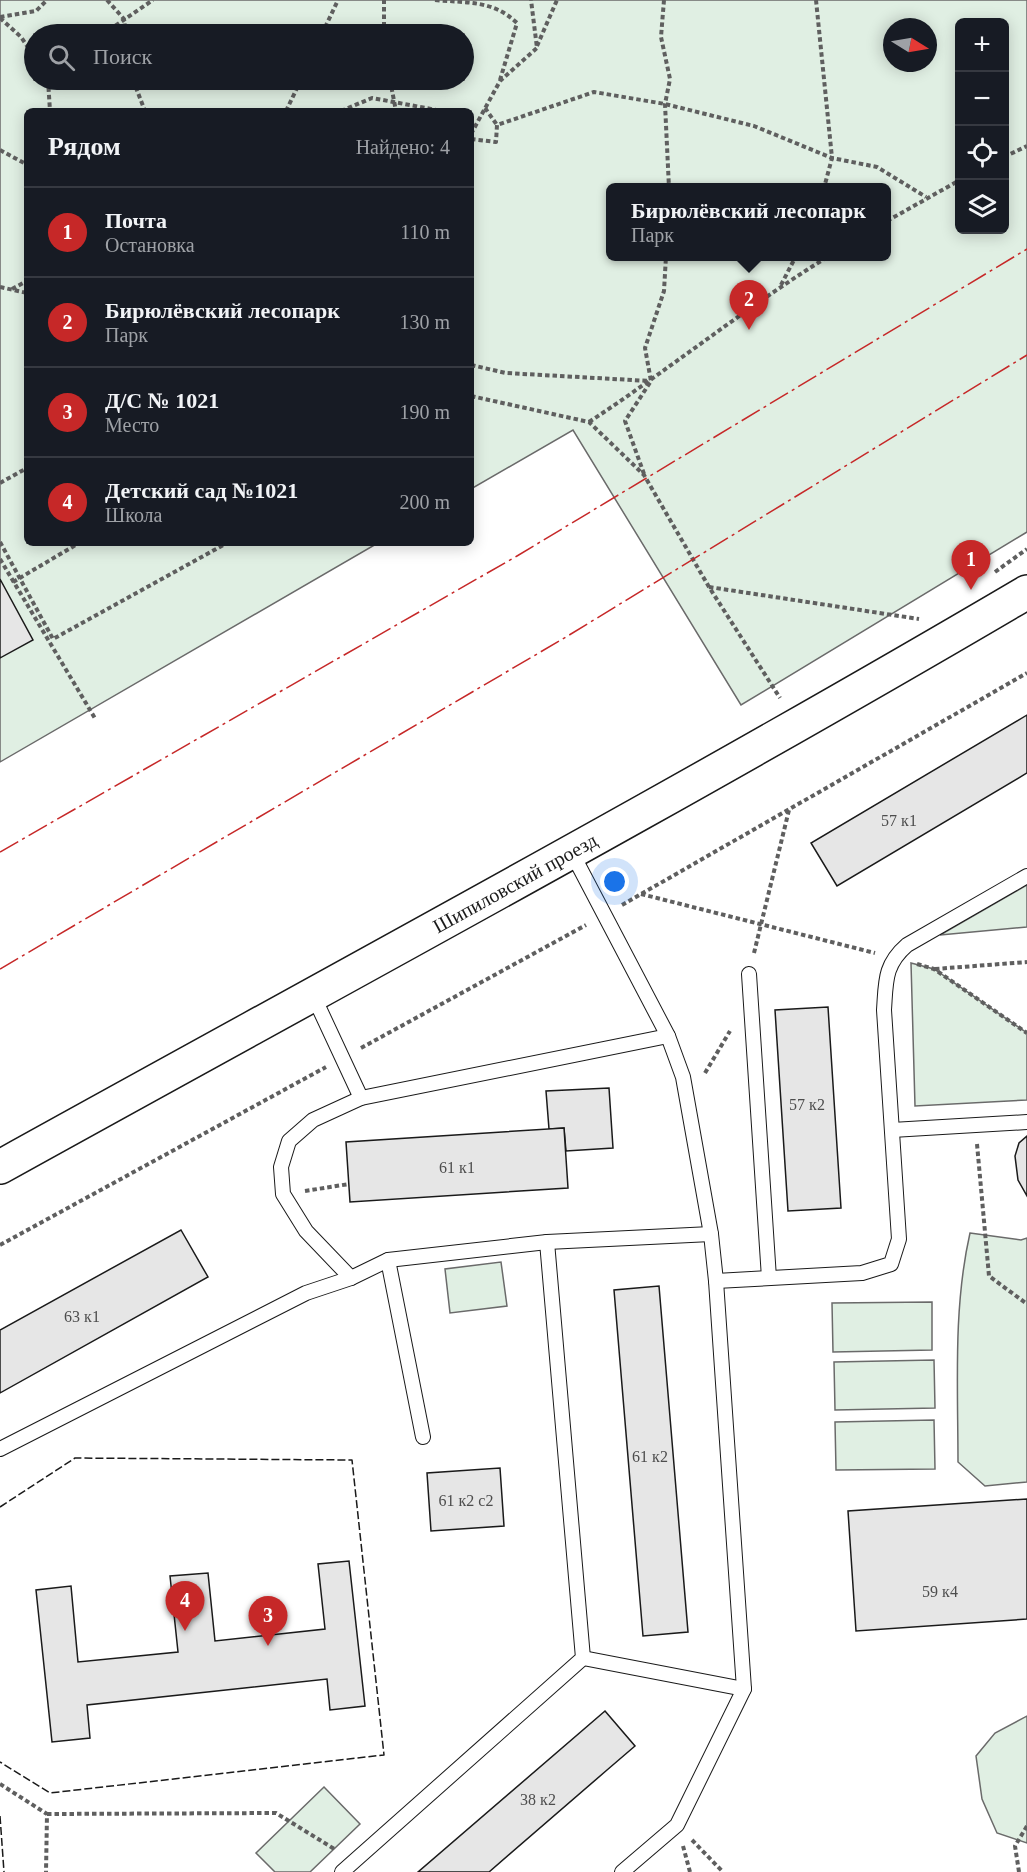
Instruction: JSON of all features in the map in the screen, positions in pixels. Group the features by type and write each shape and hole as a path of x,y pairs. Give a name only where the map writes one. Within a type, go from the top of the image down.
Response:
{"main road":[{"name":"Шипиловский проезд","path":"0,1167 312,993 572,853 1027,592"}],"lane":[{"path":"572,853 668,1036 683,1077 711,1234 716,1281 744,1689 677,1825 622,1872"},
{"path":"716,1281 862,1273 891,1264 899,1239 884,1010 886,975 893,957 906,945 1027,876"},
{"path":"749,974 769,1278"},
{"path":"312,993 344,1057 361,1098"},
{"path":"351,1278 306,1231 283,1194 281,1167 289,1141 313,1120 361,1098 668,1036"},
{"path":"892,1130 1027,1122"},
{"path":"0,1449 306,1293 351,1278 388,1260 547,1242 711,1234"},
{"path":"547,1242 583,1658"},
{"path":"388,1260 423,1437"},
{"path":"583,1658 744,1689"},
{"path":"342,1872 583,1658"}],"path":[{"path":"0,17 36,11 47,0"},
{"path":"107,0 124,24"},
{"path":"117,24 153,0"},
{"path":"327,24 338,0"},
{"path":"384,0 384,24"},
{"path":"435,0 491,4 505,10 517,23 500,81 474,128"},
{"path":"531,0 537,48"},
{"path":"500,81 537,48 557,0"},
{"path":"664,0 662,37 670,79 665,104 669,183"},
{"path":"816,0 832,158 825,183"},
{"path":"0,17 24,41"},
{"path":"49,90 50,108"},
{"path":"136,90 144,108"},
{"path":"287,108 296,90"},
{"path":"392,90 395,108"},
{"path":"497,125 594,92 665,104 754,126 832,158 877,167 926,197"},
{"path":"348,108 372,98 421,108"},
{"path":"474,139 496,142 497,125 485,108"},
{"path":"1009,155 1027,146"},
{"path":"0,150 24,163"},
{"path":"891,219 955,182"},
{"path":"666,261 664,291 645,348 651,381 625,421 644,475 709,587 782,701"},
{"path":"781,286 794,261"},
{"path":"589,422 651,381 781,286 821,261"},
{"path":"10,290 24,283"},
{"path":"0,287 24,292"},
{"path":"474,367 506,373 651,381"},
{"path":"474,397 589,422 644,475"},
{"path":"0,483 24,470"},
{"path":"0,542 53,639 222,546"},
{"path":"13,582 74,546"},
{"path":"0,559 96,720"},
{"path":"709,587 921,619"},
{"path":"0,1245 605,915 1027,673"},
{"path":"749,974 789,810"},
{"path":"641,894 760,923"},
{"path":"934,969 1027,962"},
{"path":"688,1102 751,996"},
{"path":"975,1125 989,1276 1027,1304"},
{"path":"283,1194 349,1184"},
{"path":"0,1784 47,1814 276,1813 354,1861"},
{"path":"46,1872 47,1814"},
{"path":"677,1825 723,1872"},
{"path":"1019,1872 1015,1846 1027,1826"}],"green space":[{"path":"0,0 1027,0 1027,532 741,705 573,430 474,487 474,108 24,108 24,546 373,546 0,762"},
{"path":"1027,885 1027,927 940,935"},
{"path":"911,963 934,969 1027,1033 1027,1100 915,1106"},
{"path":"970,1233 1021,1240 1027,1238 1027,1482 985,1486 958,1462 959,1318"},
{"path":"501,1262 507,1306 450,1313 445,1269"},
{"path":"932,1302 932,1350 833,1352 832,1303"},
{"path":"934,1360 935,1408 835,1410 834,1362"},
{"path":"934,1420 935,1469 836,1470 835,1422"},
{"path":"1027,1716 1027,1843 997,1833 982,1799 976,1756 995,1733"},
{"path":"324,1787 360,1824 310,1872 275,1872 256,1853"}],"building":[{"path":"0,579 33,640 0,658"},
{"path":"1027,715 1027,773 837,886 811,843"},
{"path":"828,1007 841,1208 788,1211 775,1010"},
{"path":"609,1088 613,1148 566,1151 564,1128 549,1129 546,1091"},
{"path":"564,1128 568,1188 350,1202 346,1142"},
{"path":"1027,1136 1027,1196 1018,1180 1015,1156 1019,1143"},
{"path":"181,1230 208,1277 0,1393 0,1330"},
{"path":"659,1286 688,1632 643,1636 614,1290"},
{"path":"500,1468 504,1526 431,1531 427,1473"},
{"path":"1027,1499 1027,1619 856,1631 848,1511"},
{"path":"349,1561 365,1706 330,1710 327,1679 87,1705 90,1738 52,1742 36,1590 71,1586 78,1662 178,1652 170,1576 208,1573 215,1641 325,1629 318,1564"},
{"path":"605,1711 635,1746 489,1872 418,1872"}],"fence":[{"path":"0,1507 75,1458 352,1460 384,1755 50,1793 0,1762"},
{"path":"0,1816 4,1872"}],"power":[{"path":"0,852 517,556 1027,249"},
{"path":"0,969 566,637 1027,355"}],"place":[{"name":"Бирюлёвский лесопарк","path":"749,330"},
{"name":"Почта","path":"971,590"},
{"name":"Детский сад №1021","path":"185,1631"},
{"name":"Д/C № 1021","path":"268,1646"}]}
